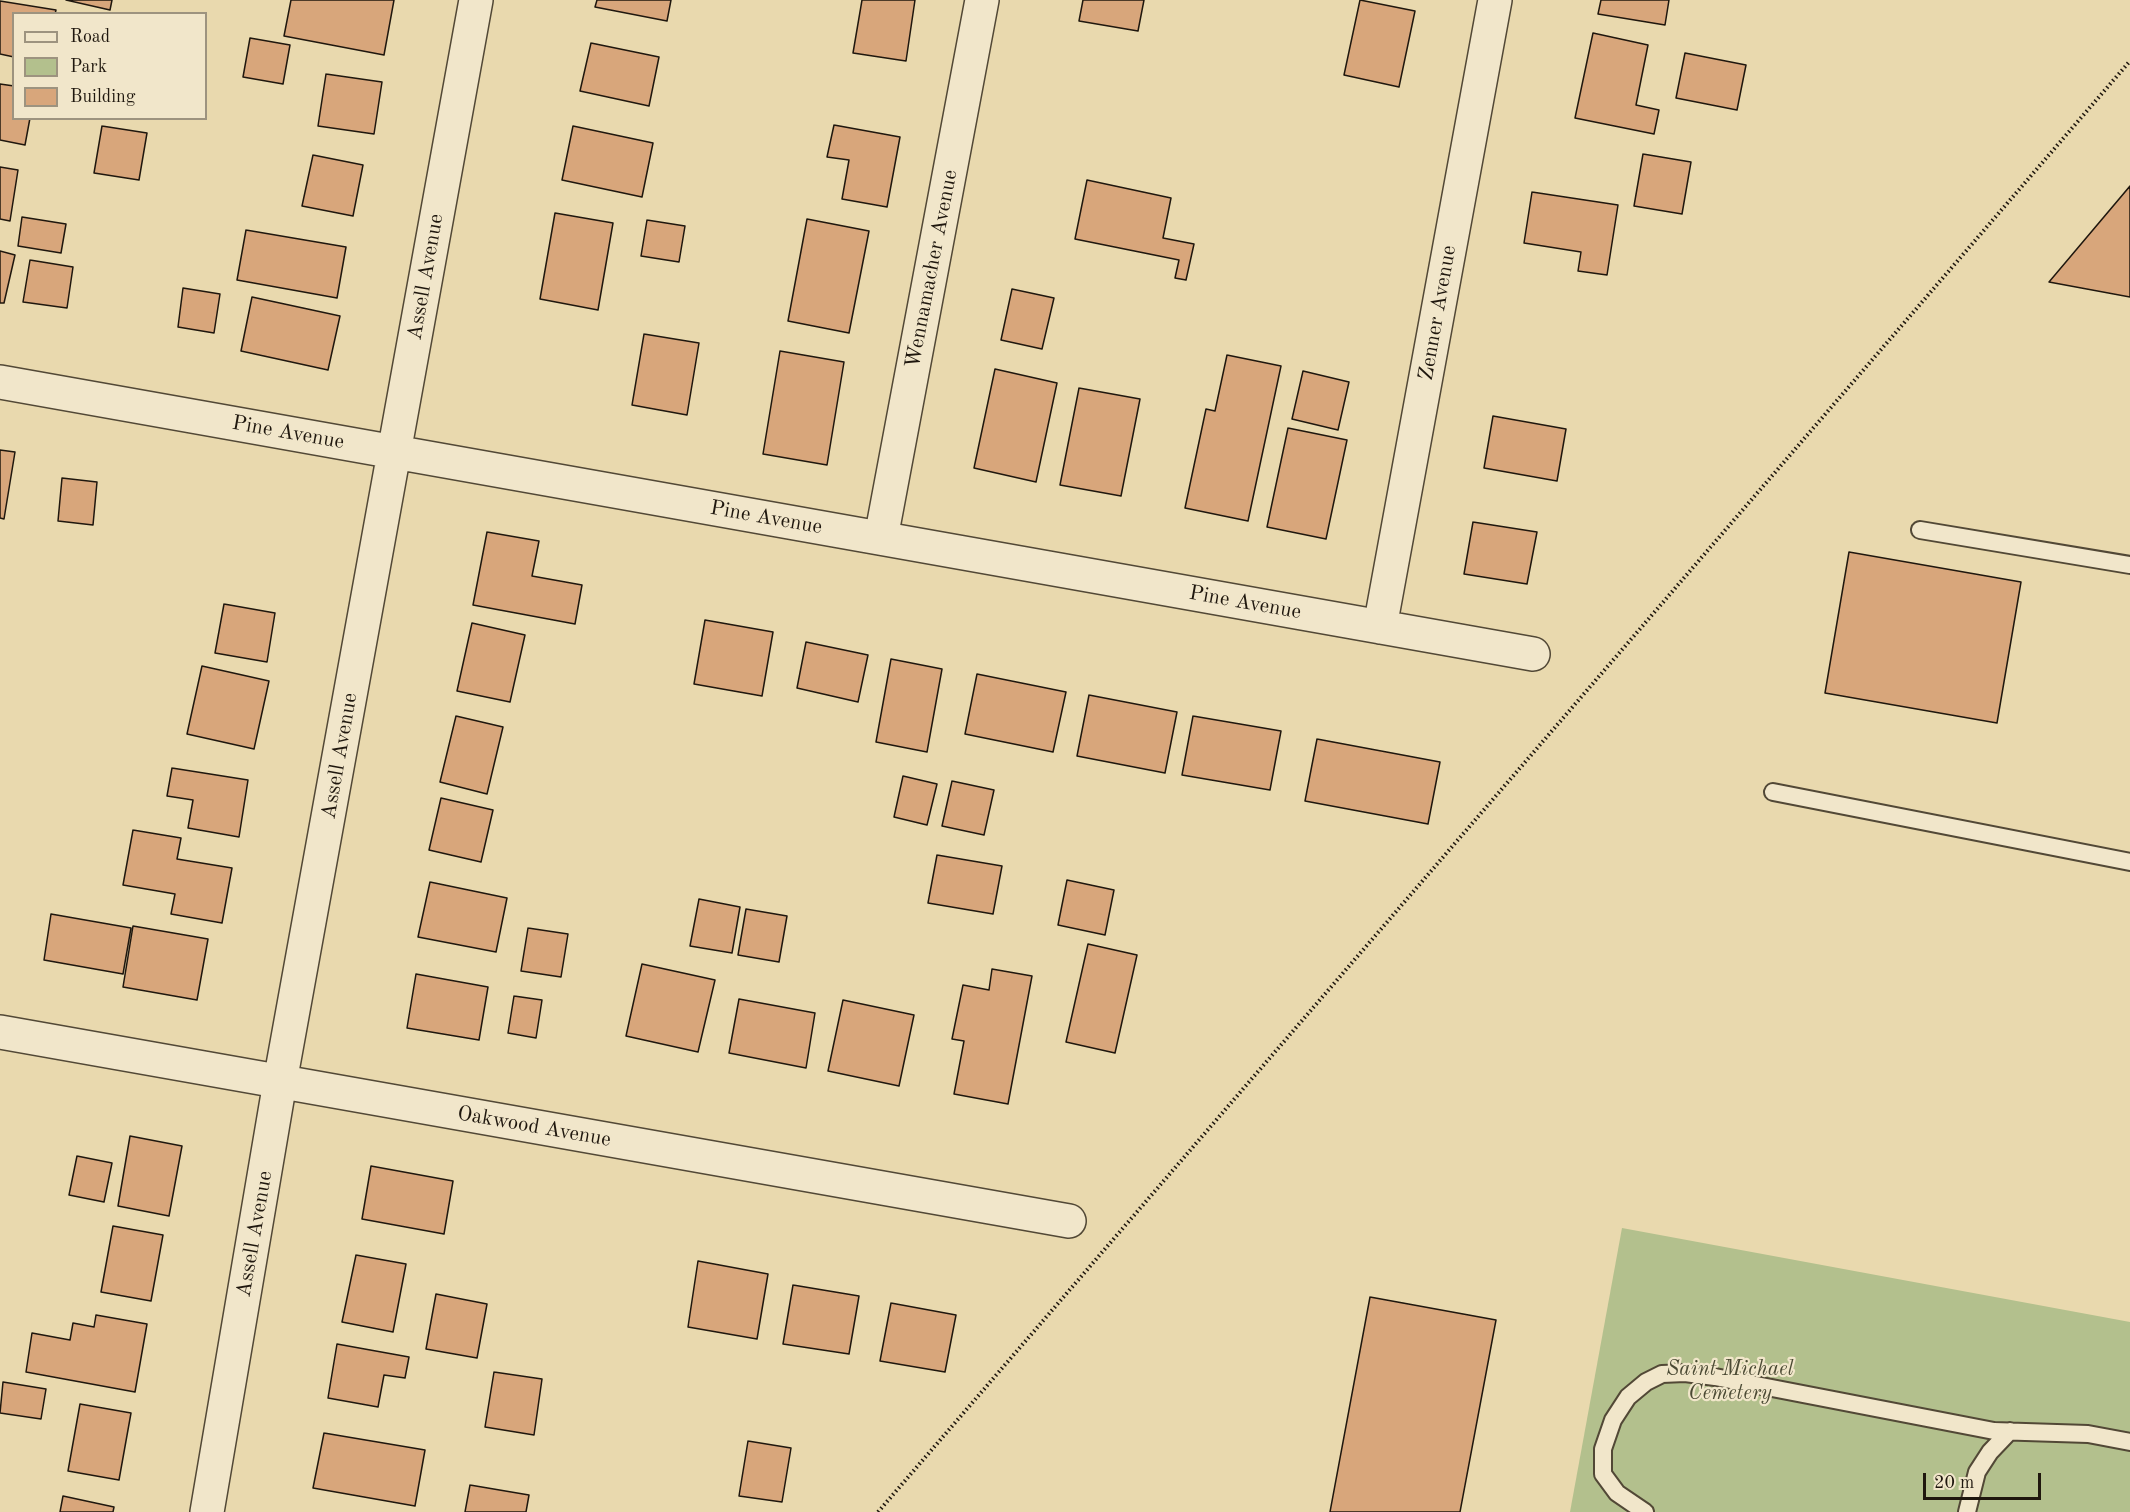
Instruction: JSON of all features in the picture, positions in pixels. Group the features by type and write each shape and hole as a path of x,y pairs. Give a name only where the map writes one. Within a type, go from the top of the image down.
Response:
{"street":[{"name":"Assell Avenue","path":"207,1512 280,1082 476,0"},
{"name":"Wennamacher Avenue","path":"881,538 982,0"},
{"name":"Zenner Avenue","path":"1380,627 1495,0"},
{"name":"Pine Avenue","path":"0,382 1533,654"},
{"name":"Oakwood Avenue","path":"0,1032 1069,1221"}],"lane":[{"path":"1920,530 2130,565"},
{"path":"1773,792 2130,862"},
{"path":"1645,1512 1617,1493 1604,1474 1603,1449 1613,1420 1628,1397 1646,1382 1662,1374 1685,1373 1715,1377 1995,1431 2088,1434 2130,1442"},
{"path":"1967,1512 1977,1472 1990,1452 2010,1431"}],"path":[{"path":"878,1512 2130,61"}],"green space":[{"name":"Saint Michael Cemetery","path":"1622,1228 2130,1322 2130,1512 1570,1512"}],"building":[{"path":"66,0 112,0 110,10"},
{"path":"291,0 394,0 384,55 284,36"},
{"path":"597,0 671,0 667,21 595,7"},
{"path":"862,0 915,0 906,61 853,53"},
{"path":"1083,0 1144,0 1138,31 1079,21"},
{"path":"1360,0 1415,11 1399,87 1344,75"},
{"path":"1601,0 1669,0 1665,25 1598,14"},
{"path":"0,1 56,10 56,12 12,12 12,57 0,54"},
{"path":"1593,33 1648,45 1636,105 1659,110 1654,134 1575,118"},
{"path":"250,38 290,45 283,84 243,77"},
{"path":"591,43 659,57 649,106 580,91"},
{"path":"1685,53 1746,65 1737,110 1676,98"},
{"path":"326,74 382,82 374,134 318,126"},
{"path":"0,84 12,86 12,120 30,120 25,145 0,140"},
{"path":"834,125 900,137 887,207 842,199 849,160 827,157"},
{"path":"102,126 147,133 139,180 94,173"},
{"path":"573,126 653,143 642,197 562,180"},
{"path":"1643,154 1691,162 1682,214 1634,206"},
{"path":"313,155 363,165 353,216 302,206"},
{"path":"0,167 18,170 10,221 0,219"},
{"path":"1087,180 1171,198 1163,238 1194,244 1186,280 1175,278 1179,260 1075,239"},
{"path":"2130,186 2130,297 2049,282"},
{"path":"1532,192 1618,205 1607,275 1578,271 1581,252 1524,243"},
{"path":"555,213 613,223 598,310 540,299"},
{"path":"22,217 66,224 61,253 18,246"},
{"path":"807,219 869,231 849,333 788,321"},
{"path":"647,220 685,226 679,262 641,256"},
{"path":"246,230 346,247 337,298 237,280"},
{"path":"0,251 15,255 4,303 0,303"},
{"path":"30,260 73,267 67,308 23,302"},
{"path":"183,288 220,294 214,333 178,327"},
{"path":"1012,289 1054,298 1042,349 1001,340"},
{"path":"252,297 340,316 328,370 241,351"},
{"path":"644,334 699,343 687,415 632,405"},
{"path":"780,351 844,362 827,465 763,454"},
{"path":"1227,355 1281,366 1248,521 1185,508 1206,409 1215,411"},
{"path":"995,369 1057,383 1036,482 974,468"},
{"path":"1303,371 1349,382 1338,430 1292,419"},
{"path":"1079,388 1140,399 1121,496 1060,485"},
{"path":"1493,416 1566,429 1557,481 1484,468"},
{"path":"1288,428 1347,440 1326,539 1267,527"},
{"path":"0,450 15,452 4,519 0,518"},
{"path":"62,478 97,482 93,525 58,521"},
{"path":"1473,522 1537,532 1527,584 1464,574"},
{"path":"487,532 539,541 532,576 582,585 575,624 473,605"},
{"path":"1849,552 2021,582 1997,723 1825,693"},
{"path":"224,604 275,613 267,662 215,653"},
{"path":"705,620 773,632 762,696 694,684"},
{"path":"472,623 525,635 510,702 457,691"},
{"path":"806,642 868,655 858,702 797,688"},
{"path":"891,659 942,669 927,752 876,742"},
{"path":"202,666 269,681 254,749 187,734"},
{"path":"977,674 1066,692 1053,752 965,734"},
{"path":"1089,695 1177,712 1165,773 1077,756"},
{"path":"456,716 503,727 487,794 440,782"},
{"path":"1193,716 1281,731 1270,790 1182,775"},
{"path":"1317,739 1440,762 1428,824 1305,801"},
{"path":"172,768 248,780 239,837 188,828 193,800 167,796"},
{"path":"903,776 937,784 927,825 894,817"},
{"path":"952,781 994,790 984,835 942,826"},
{"path":"441,798 493,810 481,862 429,850"},
{"path":"133,830 181,838 177,859 232,868 222,923 171,914 175,894 123,885"},
{"path":"937,855 1002,866 993,914 928,903"},
{"path":"1067,880 1114,890 1105,935 1058,925"},
{"path":"430,882 507,898 496,952 418,937"},
{"path":"699,899 740,907 732,953 690,946"},
{"path":"746,909 787,916 779,962 738,955"},
{"path":"51,914 131,928 123,974 44,960"},
{"path":"133,926 208,939 197,1000 123,987"},
{"path":"528,928 568,934 561,977 521,971"},
{"path":"1088,944 1137,955 1115,1053 1066,1042"},
{"path":"642,964 715,980 698,1052 626,1036"},
{"path":"992,969 1032,976 1008,1104 954,1094 964,1041 952,1039 963,985 989,990"},
{"path":"416,974 488,987 479,1040 407,1028"},
{"path":"514,996 542,1000 536,1038 508,1033"},
{"path":"739,999 815,1013 806,1068 729,1053"},
{"path":"843,1000 914,1015 899,1086 828,1071"},
{"path":"130,1136 182,1146 169,1216 118,1206"},
{"path":"77,1156 112,1163 104,1202 69,1195"},
{"path":"371,1166 453,1181 444,1234 362,1219"},
{"path":"113,1226 163,1235 151,1301 101,1292"},
{"path":"356,1255 406,1264 393,1332 342,1322"},
{"path":"698,1261 768,1274 757,1339 688,1327"},
{"path":"793,1285 859,1296 849,1354 783,1344"},
{"path":"436,1294 487,1304 477,1358 426,1349"},
{"path":"1370,1297 1496,1320 1460,1512 1330,1512"},
{"path":"891,1303 956,1315 945,1372 880,1361"},
{"path":"96,1315 147,1324 135,1392 26,1372 32,1333 70,1340 73,1323 94,1327"},
{"path":"337,1344 409,1357 405,1378 384,1375 378,1407 328,1398"},
{"path":"494,1372 542,1379 534,1435 485,1427"},
{"path":"3,1382 46,1389 41,1419 0,1413"},
{"path":"80,1404 131,1413 119,1480 68,1471"},
{"path":"324,1433 425,1450 415,1506 313,1488"},
{"path":"748,1441 791,1448 782,1502 739,1496"},
{"path":"470,1485 529,1495 526,1512 465,1512"},
{"path":"63,1496 114,1507 113,1512 60,1512"}]}
